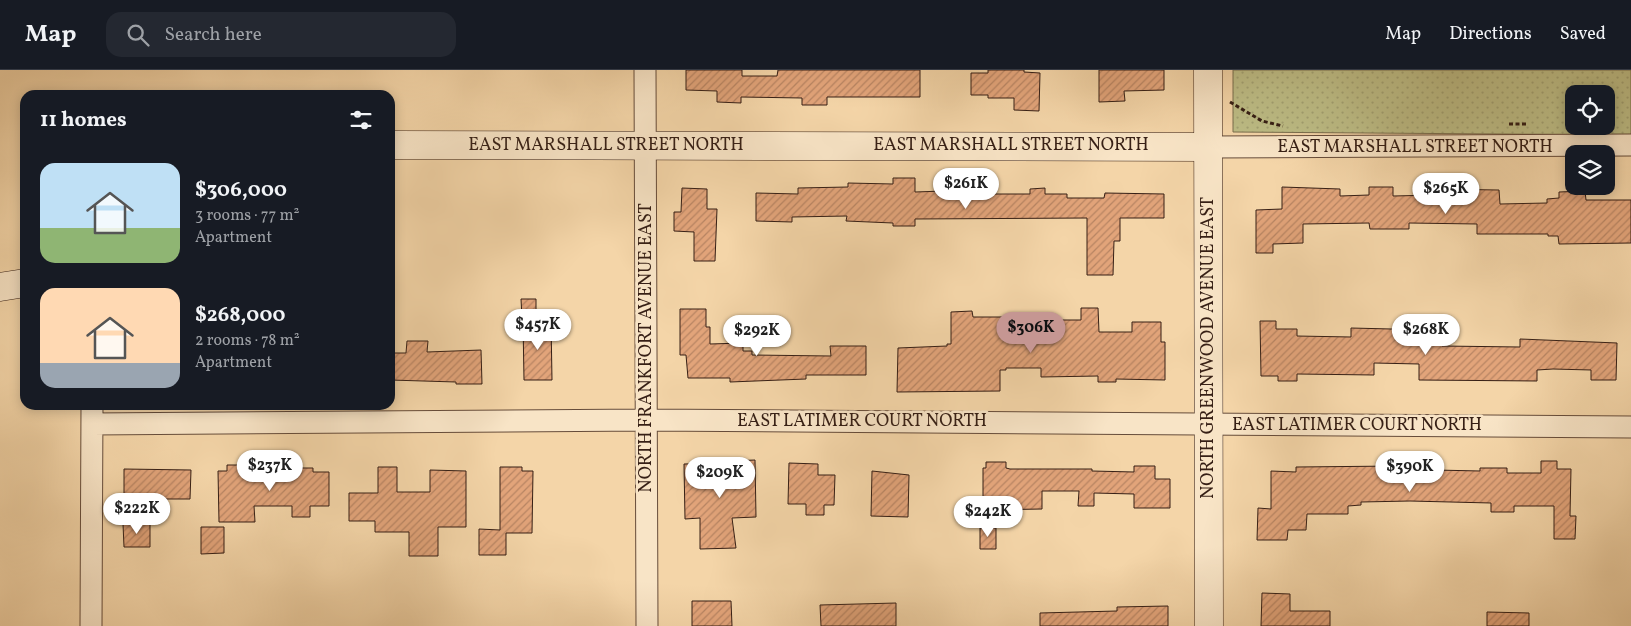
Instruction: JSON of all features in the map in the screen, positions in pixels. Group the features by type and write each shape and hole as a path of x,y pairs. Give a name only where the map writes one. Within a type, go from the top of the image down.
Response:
{"street":[{"name":"NORTH FRANKFORT AVENUE EAST","path":"645,70 647,626"},
{"name":"NORTH GREENWOOD AVENUE EAST","path":"1208,70 1209,626"},
{"name":"EAST MARSHALL STREET NORTH","path":"395,145 1208,147 1631,145"},
{"path":"0,287 20,284"},
{"name":"EAST LATIMER COURT NORTH","path":"92,414 1631,427"},
{"path":"91,626 92,414"}],"green space":[{"path":"1233,70 1631,70 1631,135 1615,135 1615,85 1565,85 1565,135 1233,132"}],"building":[{"path":"686,70 742,70 742,76 777,76 778,70 920,70 920,97 827,97 827,105 802,105 802,98 741,97 741,103 717,102 717,91 686,90"},
{"path":"988,70 1024,70 1024,72 1040,73 1039,111 1014,110 1014,98 988,98 988,95 971,95 971,73 988,73"},
{"path":"1099,70 1164,70 1164,90 1124,91 1125,101 1099,102"},
{"path":"893,178 915,178 915,192 972,190 972,194 1030,194 1030,189 1045,188 1045,194 1067,194 1067,198 1104,198 1105,193 1164,194 1164,218 1120,218 1120,241 1114,241 1113,275 1087,275 1087,218 915,219 915,226 893,226 893,223 846,221 847,216 792,217 792,222 756,221 756,193 798,194 798,188 848,187 848,183 893,184"},
{"path":"1282,187 1340,189 1340,196 1369,195 1369,187 1393,187 1393,196 1436,195 1436,189 1499,190 1500,204 1547,203 1547,199 1559,198 1559,192 1565,192 1565,195 1585,195 1586,200 1631,200 1631,243 1559,244 1558,236 1548,236 1548,234 1477,234 1477,224 1409,223 1409,229 1370,229 1369,223 1303,224 1303,243 1273,244 1273,253 1256,253 1256,210 1282,209"},
{"path":"682,188 707,189 707,209 717,209 715,261 694,261 694,232 674,231 674,212 681,212"},
{"path":"521,299 536,299 536,318 522,318"},
{"path":"1081,308 1098,308 1099,332 1132,332 1132,322 1161,322 1161,342 1165,342 1165,380 1116,379 1116,382 1098,382 1098,376 1041,377 1041,368 1006,368 1006,370 1000,370 1000,391 897,392 898,348 947,346 947,344 951,344 951,312 972,311 973,317 1012,317 1012,320 1022,320 1022,341 1054,340 1054,320 1081,320"},
{"path":"680,309 706,309 706,327 710,327 710,344 743,343 743,351 752,351 752,355 831,356 830,346 866,346 866,375 806,375 806,379 730,382 730,378 688,378 686,355 680,355"},
{"path":"1260,321 1276,321 1276,329 1297,329 1297,336 1351,337 1351,328 1432,330 1432,342 1442,342 1442,346 1520,347 1520,339 1617,343 1616,380 1591,380 1591,370 1553,369 1537,370 1537,381 1419,380 1419,364 1374,363 1374,375 1297,374 1297,381 1278,381 1278,376 1261,376"},
{"path":"523,322 551,322 552,380 524,380"},
{"path":"407,341 428,341 427,352 481,350 482,384 395,380 395,353 406,353"},
{"path":"755,460 756,517 732,518 736,548 700,549 700,518 685,519 684,464 732,463 732,461"},
{"path":"1541,461 1557,461 1557,469 1571,469 1570,516 1576,516 1575,539 1554,539 1554,506 1514,506 1514,512 1491,512 1491,503 1410,501 1361,502 1361,505 1348,506 1348,514 1307,514 1306,530 1288,530 1287,540 1257,540 1258,508 1271,509 1271,471 1296,472 1296,467 1397,466 1397,473 1435,473 1435,470 1480,471 1480,468 1507,468 1507,473 1541,473"},
{"path":"986,462 1006,462 1006,468 1010,469 1092,469 1092,471 1134,472 1134,466 1155,466 1155,479 1170,479 1170,508 1134,508 1134,494 1094,493 1094,506 1078,506 1079,491 1042,491 1042,509 983,510 983,468 986,468"},
{"path":"789,463 818,464 818,475 835,475 834,505 824,505 824,515 806,515 806,504 788,504"},
{"path":"227,465 246,465 246,471 254,473 287,473 287,468 313,468 313,472 329,472 329,506 310,506 310,517 292,517 292,506 254,506 255,522 219,522 218,471 227,471"},
{"path":"378,467 397,467 397,492 430,492 430,470 466,471 466,527 438,527 438,556 409,556 409,532 375,532 375,521 349,521 349,493 378,493"},
{"path":"500,467 522,467 522,471 533,471 532,533 506,533 506,555 479,555 479,529 500,530"},
{"path":"124,469 191,470 190,499 146,499 146,495 124,495"},
{"path":"872,471 909,475 908,517 871,516"},
{"path":"150,523 150,547 124,547 123,524"},
{"path":"201,527 224,527 224,553 201,554"},
{"path":"980,528 996,528 996,549 980,549"},
{"path":"1262,593 1290,594 1290,611 1330,611 1330,626 1261,626"},
{"path":"692,601 731,601 732,626 692,626"},
{"path":"896,603 896,626 821,626 820,605"},
{"path":"1168,606 1168,626 1040,626 1040,613 1117,611 1117,607"},
{"path":"1487,612 1529,613 1529,626 1487,626"}]}
